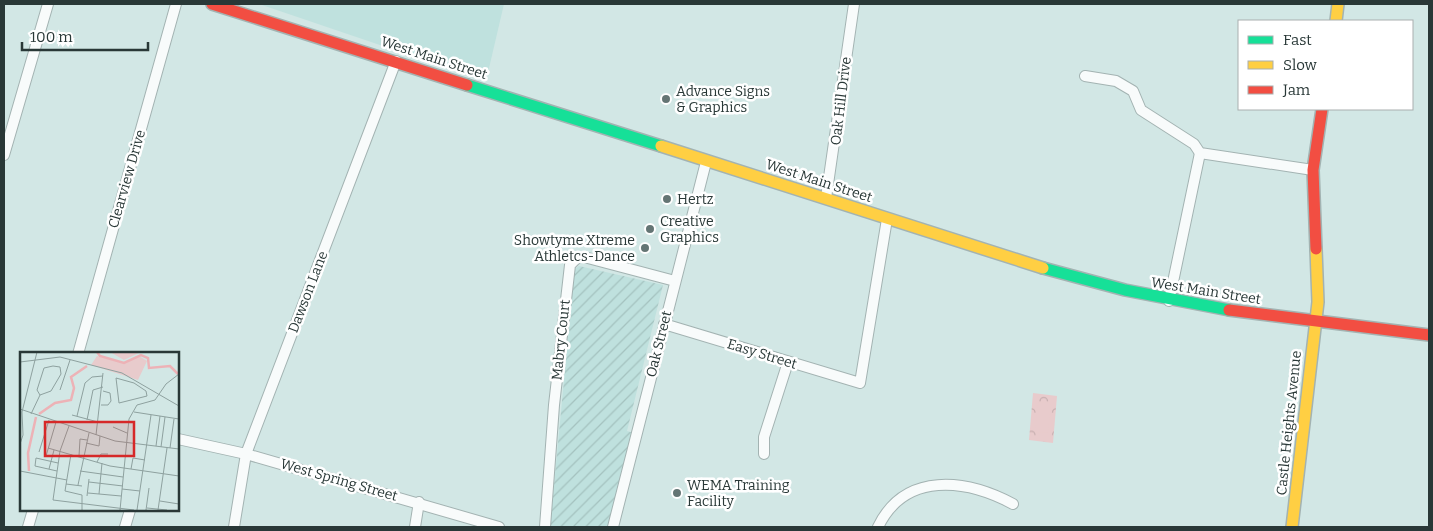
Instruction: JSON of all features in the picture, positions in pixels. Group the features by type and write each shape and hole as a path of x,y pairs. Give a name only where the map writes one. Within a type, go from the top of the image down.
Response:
{"main road":[{"name":"West Main Street","path":"212,4 1082,280 1168,301 1315,323 1429,336"},
{"path":"1336,20 1338,4"},
{"name":"Castle Heights Avenue","path":"1292,527 1315,323 1318,277 1313,170 1322,110"}],"street":[{"path":"4,155 48,4"},
{"name":"Clearview Drive","path":"79,352 176,4"},
{"name":"Oak Hill Drive","path":"826,198 854,4"},
{"name":"Dawson Lane","path":"234,527 246,454 396,61"},
{"path":"1085,76 1116,81 1133,91 1141,110 1194,144 1200,153 1168,301"},
{"path":"1200,153 1313,170"},
{"name":"Oak Street","path":"613,527 706,162"},
{"name":"Easy Street","path":"664,324 860,383 887,219"},
{"name":"Mabry Court","path":"545,527 554,405 570,265 578,256 675,281"},
{"path":"764,454 764,438 788,362"},
{"name":"West Spring Street","path":"179,439 246,454 419,502 499,527"},
{"path":"878,527 884,514 902,498 933,485 946,484 979,490 1013,504"},
{"path":"415,527 419,502"},
{"path":"28,527 32,511"},
{"path":"125,527 130,511"}],"shaded area":[{"path":"259,4 504,4 486,81"},
{"path":"579,266 663,285 627,431 634,433 609,527 550,527 574,275 575,269"}],"green space":[{"path":"1033,393 1057,396 1053,443 1029,440"},
{"path":"1038,402 1051,403 1048,433 1035,432"}],"traffic: fast":[{"path":"467,85 661,146"},
{"path":"1043,268 1125,290 1229,310"}],"traffic: slow":[{"path":"1336,20 1338,4"},
{"path":"661,146 1043,268"},
{"path":"1292,527 1318,302 1316,249"}],"traffic: jam":[{"path":"212,4 467,85"},
{"path":"1316,249 1313,170 1322,110"},
{"path":"1229,310 1429,335"}],"place":[{"name":"Advance Signs & Graphics","path":"666,99"},
{"name":"Hertz","path":"667,199"},
{"name":"Creative Graphics","path":"650,229"},
{"name":"Showtyme Xtreme Athletcs-Dance","path":"645,248"},
{"name":"WEMA Training Facility","path":"677,493"}]}
